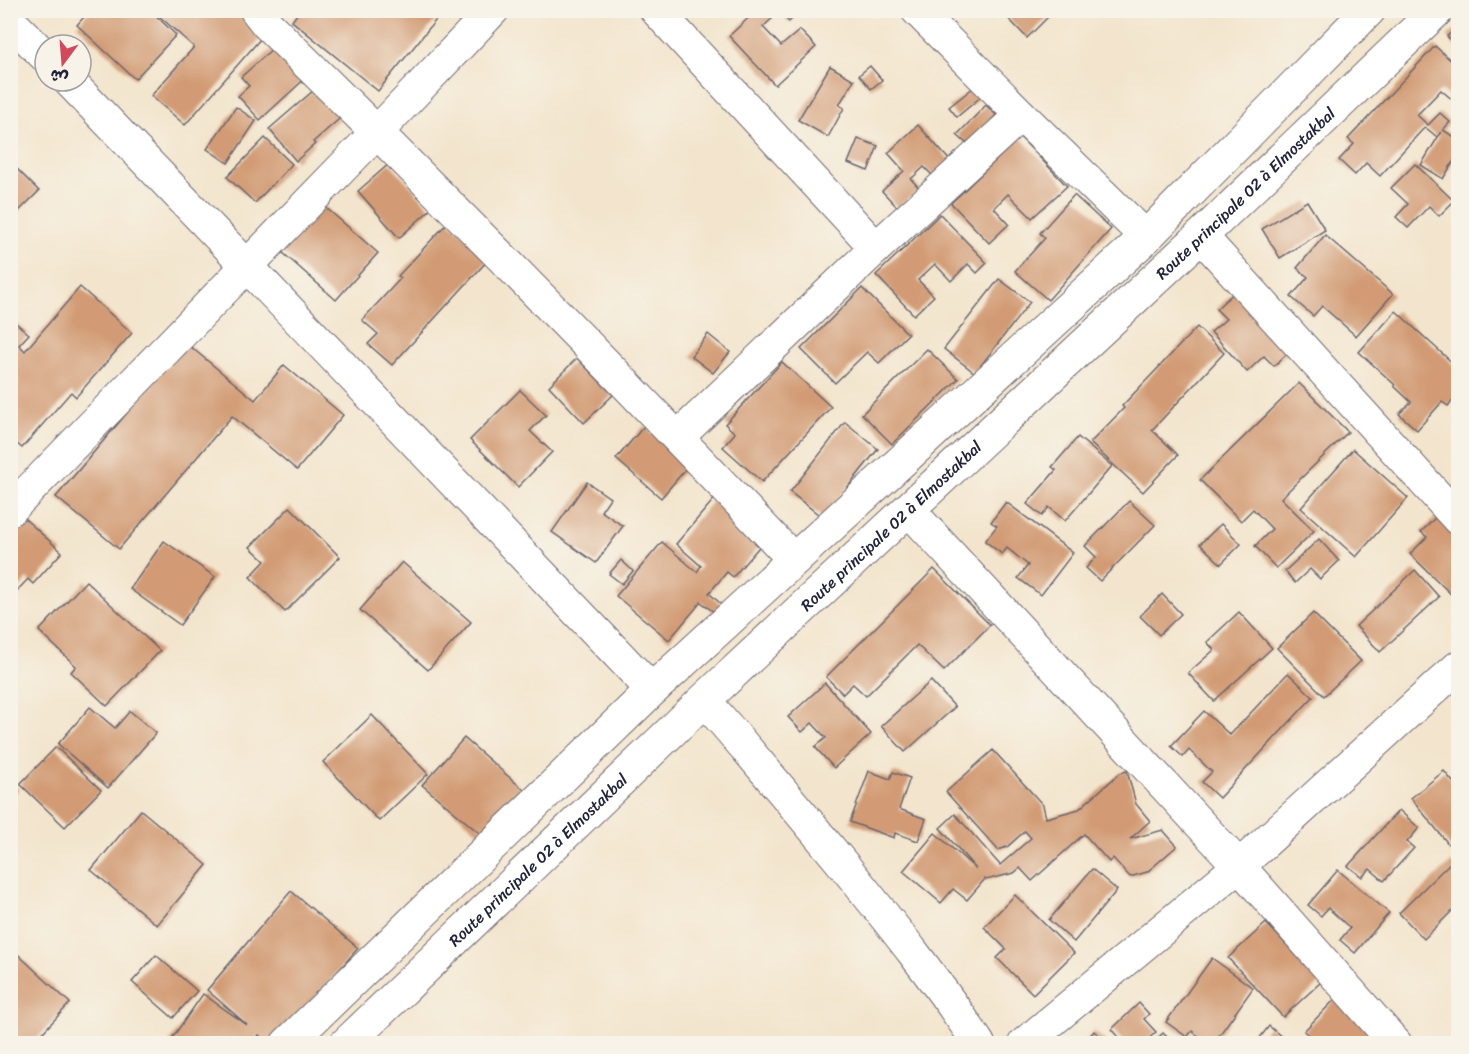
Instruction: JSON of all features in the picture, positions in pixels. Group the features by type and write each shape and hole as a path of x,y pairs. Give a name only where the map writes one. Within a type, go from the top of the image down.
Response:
{"main road":[{"path":"287,1044 652,690 1146,237 1369,10"},
{"name":"Route principale 02 à Elmostakbal","path":"346,1044 704,700 1201,236 1437,10"}],"street":[{"path":"24,10 11,21 33,44"},
{"path":"16,492 248,266 493,10"},
{"path":"656,10 876,248"},
{"path":"916,10 1146,237"},
{"path":"268,15 377,132 678,437 794,560"},
{"path":"81,93 652,690"},
{"path":"678,437 876,248 1021,115"},
{"path":"1201,236 1458,519"},
{"path":"908,509 1239,866 1396,1044"},
{"path":"1024,1044 1239,866 1458,667"},
{"path":"704,700 758,762 912,950 979,1044"}],"building":[{"path":"90,10 150,10 176,35 135,79 93,40 93,33 86,33 77,25"},
{"path":"164,10 248,10 269,29 185,125 151,96 194,47 159,16"},
{"path":"300,10 444,10 378,91 292,21"},
{"path":"757,10 794,10 797,14 789,22 779,12 763,27 781,46 800,30 816,47 775,85 729,36"},
{"path":"1009,10 1055,10 1027,38 1005,15"},
{"path":"1458,28 1458,51 1447,36"},
{"path":"281,41 310,74 260,120 238,96 249,86 241,77"},
{"path":"1435,46 1458,67 1458,98 1455,102 1441,90 1417,115 1428,125 1440,113 1450,122 1443,130 1458,139 1458,154 1443,179 1421,165 1441,132 1437,137 1425,127 1380,176 1366,163 1355,175 1339,160 1354,144 1348,139"},
{"path":"830,66 854,80 839,105 844,108 828,137 798,120"},
{"path":"870,66 882,80 871,89 859,75"},
{"path":"321,84 347,112 313,142 315,144 296,161 269,129"},
{"path":"974,87 982,96 957,117 949,107"},
{"path":"986,105 996,115 968,145 957,135"},
{"path":"236,107 256,121 228,163 207,149"},
{"path":"918,125 952,163 935,178 924,167 911,179 920,189 898,208 882,191 904,171 888,153"},
{"path":"1020,137 1067,186 1032,218 1008,194 994,208 1009,224 989,243 951,203"},
{"path":"265,138 292,164 255,203 227,177"},
{"path":"858,139 878,146 868,171 848,163"},
{"path":"10,162 39,191 10,220"},
{"path":"390,163 431,209 399,238 358,191"},
{"path":"1415,164 1454,201 1439,216 1429,206 1408,228 1396,217 1408,204 1391,188"},
{"path":"1074,195 1111,229 1048,300 1015,271 1045,238 1040,233"},
{"path":"1307,201 1325,230 1280,258 1262,229"},
{"path":"323,205 378,253 336,300 282,252"},
{"path":"940,214 987,263 977,273 968,264 951,281 935,264 918,280 934,296 914,315 876,275"},
{"path":"449,221 490,258 392,365 368,344 378,334 362,320 401,278 398,276"},
{"path":"1325,235 1393,294 1356,336 1322,306 1313,316 1291,297 1308,277 1297,268"},
{"path":"999,279 1030,302 975,373 944,349"},
{"path":"80,287 132,333 76,397 71,392 22,448 10,438 10,318 29,334 19,345 25,351"},
{"path":"862,288 908,334 879,363 867,352 835,383 801,349"},
{"path":"1238,289 1293,348 1274,366 1264,356 1247,372 1211,332 1226,319 1216,309"},
{"path":"1396,311 1458,368 1458,394 1448,406 1442,402 1417,430 1399,414 1411,402 1359,352"},
{"path":"1197,327 1224,353 1152,430 1178,455 1143,492 1090,443"},
{"path":"708,334 730,352 713,373 691,356"},
{"path":"186,343 255,400 284,365 343,415 297,470 232,416 119,549 56,497"},
{"path":"927,349 958,379 892,444 862,414"},
{"path":"577,358 613,395 584,423 549,386"},
{"path":"782,362 831,407 762,482 723,447 735,433 725,424"},
{"path":"1299,383 1348,432 1281,498 1314,531 1276,568 1255,546 1272,529 1253,509 1241,521 1200,480"},
{"path":"520,390 546,415 530,431 552,452 518,487 470,440"},
{"path":"845,422 878,449 823,518 790,492"},
{"path":"644,426 690,464 661,498 616,459"},
{"path":"1078,437 1112,466 1065,521 1049,507 1042,516 1027,504 1056,470 1052,467"},
{"path":"1353,449 1408,498 1356,557 1301,508"},
{"path":"587,482 610,498 601,511 623,526 596,563 552,532"},
{"path":"715,498 765,540 733,577 727,572 709,593 722,605 715,613 701,602 669,640 616,596 662,542 697,572 701,566 676,544"},
{"path":"1129,501 1155,525 1100,581 1086,568 1096,557 1085,546"},
{"path":"1006,502 1073,553 1041,595 1018,578 1028,565 1007,548 1002,554 985,541 997,526 991,522"},
{"path":"290,507 340,557 285,612 250,577 265,561 250,547"},
{"path":"15,510 62,552 33,584 28,579 10,598 10,516"},
{"path":"1441,512 1458,530 1458,601 1410,554 1427,537 1421,532"},
{"path":"1221,524 1241,544 1221,564 1200,544"},
{"path":"1319,539 1339,561 1320,579 1310,569 1295,583 1285,571"},
{"path":"164,541 215,577 180,625 130,589"},
{"path":"621,560 633,571 622,584 609,574"},
{"path":"402,562 471,622 428,670 360,610"},
{"path":"934,569 990,625 944,671 917,645 866,696 853,684 843,694 826,677"},
{"path":"1415,570 1439,597 1380,652 1356,626"},
{"path":"86,581 160,651 107,706 71,672 76,666 39,631"},
{"path":"1162,594 1181,614 1159,635 1140,616"},
{"path":"1239,612 1272,648 1214,701 1188,673 1214,650 1207,642"},
{"path":"1313,613 1361,661 1324,696 1277,648"},
{"path":"1288,673 1313,697 1219,798 1202,782 1212,772 1189,750 1183,757 1171,746 1204,711 1230,735"},
{"path":"931,681 955,707 905,752 881,726"},
{"path":"825,683 871,734 834,768 815,747 826,738 812,723 802,732 788,717"},
{"path":"90,707 115,728 130,711 156,733 108,788 58,744"},
{"path":"372,715 428,774 379,821 323,762"},
{"path":"464,738 531,796 490,842 422,785"},
{"path":"56,747 101,790 65,827 20,784"},
{"path":"993,750 1043,805 1046,818 1079,809 1120,773 1127,771 1136,804 1150,821 1130,839 1163,830 1177,846 1147,872 1130,877 1113,858 1109,862 1084,834 1032,881 1020,868 1014,873 985,879 967,900 953,889 941,903 903,871 935,833 976,869 940,828 955,814 1000,865 1031,838 1025,831 1007,847 998,850 946,792"},
{"path":"869,771 890,779 893,772 910,778 899,809 926,819 918,841 895,833 894,838 850,822"},
{"path":"1444,771 1458,788 1458,856 1411,798"},
{"path":"10,781 19,790 10,797"},
{"path":"141,810 207,865 157,925 91,870"},
{"path":"1399,810 1419,828 1407,842 1414,848 1384,881 1370,869 1362,877 1348,866"},
{"path":"1451,862 1458,870 1458,905 1424,939 1399,913"},
{"path":"1092,869 1117,890 1074,942 1049,920"},
{"path":"1338,870 1389,913 1355,953 1340,940 1350,928 1328,908 1321,916 1308,905"},
{"path":"291,891 358,948 276,1044 269,1044 259,1035 253,1044 168,1044 203,994 247,1025 207,990"},
{"path":"1015,895 1074,953 1033,994 997,958 1006,949 984,927"},
{"path":"1266,923 1321,982 1283,1017 1228,958"},
{"path":"10,947 70,1003 32,1044 10,1044"},
{"path":"156,955 197,991 173,1018 132,982"},
{"path":"1212,958 1253,988 1213,1044 1209,1044 1192,1031 1187,1037 1166,1022"},
{"path":"1340,994 1391,1044 1318,1044 1304,1031"},
{"path":"1139,1003 1149,1014 1144,1019 1156,1032 1143,1044 1125,1044 1112,1029"},
{"path":"1269,1026 1290,1044 1255,1044"},
{"path":"1094,1031 1109,1044 1083,1044"},
{"path":"1163,1033 1174,1044 1152,1044"}]}
